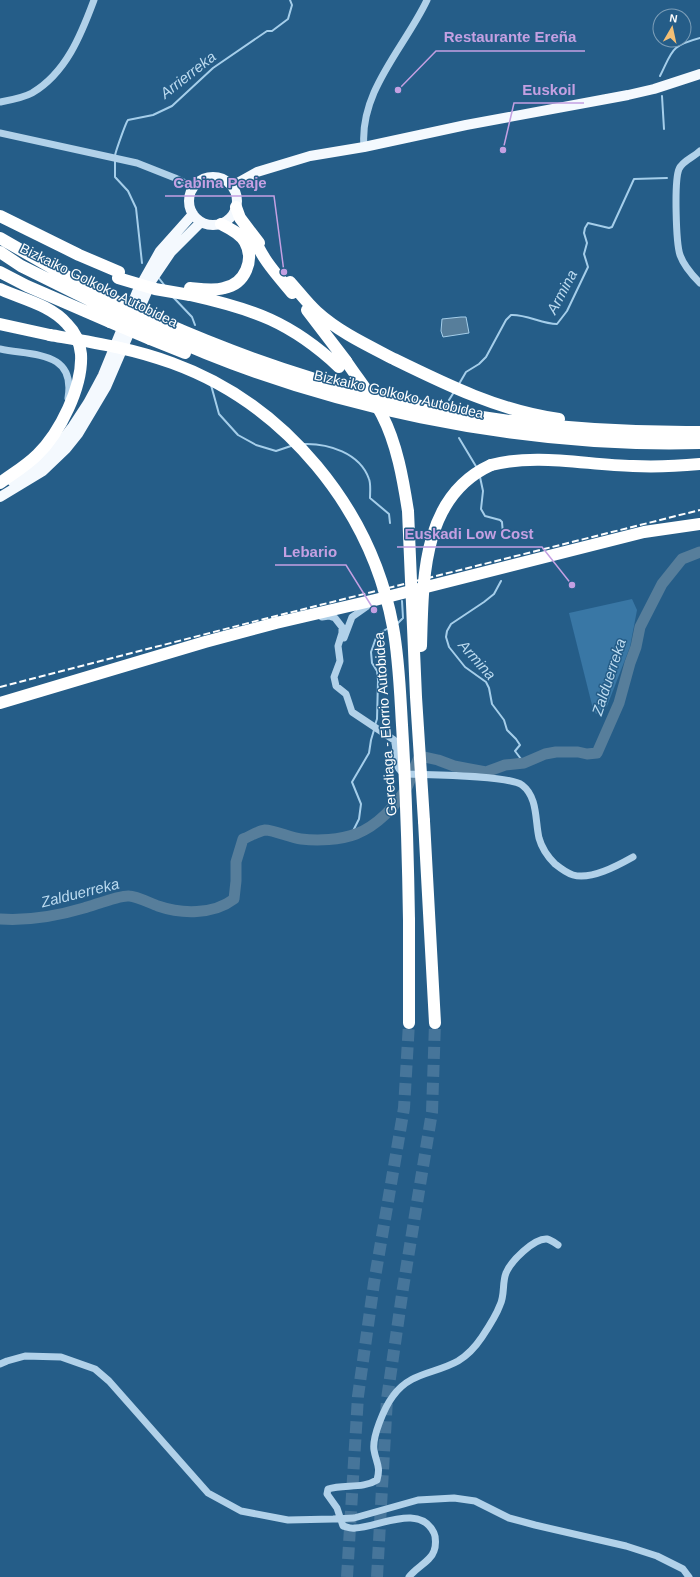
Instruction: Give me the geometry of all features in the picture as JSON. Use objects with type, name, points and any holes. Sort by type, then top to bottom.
[{"type":"highway","points":[[236,207],[240,218],[254,238],[276,264]]},
{"type":"highway","points":[[0,216],[118,275],[190,292],[239,307],[283,324],[343,364]]},
{"type":"highway","points":[[190,292],[224,288],[235,284],[242,278],[248,269],[249,253],[246,242],[234,231],[221,224]]},
{"type":"highway","name":"Bizkaiko Golkoko Autobidea","points":[[0,238],[75,281],[115,313]]},
{"type":"highway","points":[[254,238],[256,244],[281,280],[311,315],[343,364],[379,410],[390,437],[402,474],[408,511],[416,697],[435,1023]]},
{"type":"highway","name":"Bizkaiko Golkoko Autobidea","points":[[0,252],[21,266],[115,313]]},
{"type":"highway","points":[[0,272],[27,286],[115,313],[155,330]]},
{"type":"highway","points":[[290,282],[317,312],[336,327],[371,347],[443,383],[490,402],[534,414],[585,422],[616,430]]},
{"type":"highway","points":[[0,289],[52,311],[74,332],[81,354],[80,376],[64,416],[37,455],[0,483]]},
{"type":"highway","points":[[115,313],[155,330]]},
{"type":"highway","points":[[0,319],[26,330]]},
{"type":"highway","points":[[0,324],[26,330]]},
{"type":"highway","name":"Gerediaga - Elorrio Autobidea","points":[[26,330],[107,345],[140,353],[174,364],[216,383],[246,401],[282,429],[313,461],[343,501],[356,523],[377,569],[393,627],[400,692],[405,775],[409,920],[409,1023]]},
{"type":"highway","name":"Bizkaiko Golkoko Autobidea","points":[[155,330],[200,338],[247,357],[312,378],[377,396],[484,417],[544,425],[616,430],[700,432]]},
{"type":"highway","name":"Bizkaiko Golkoko Autobidea","points":[[155,330],[185,345],[301,387],[424,418],[487,429],[548,437],[612,442],[700,444]]},
{"type":"highway","points":[[416,697],[421,655],[423,586],[429,550],[441,512],[457,488],[476,472],[491,465],[505,461],[520,460],[634,466],[700,464]]},
{"type":"highway","points":[[0,703],[198,644],[276,623],[389,597],[644,532],[700,524]]},
{"type":"main road","points":[[232,186],[256,172],[310,156],[364,147],[466,125],[628,95],[654,89],[700,74]]},
{"type":"main road","points":[[212,177],[227,181],[232,186],[237,200],[236,207],[230,217],[221,224],[207,224],[201,222],[193,214],[189,201],[193,187],[198,182],[205,178],[212,177]]},
{"type":"main road","points":[[0,487],[38,465],[59,444],[73,426],[88,403],[103,375],[137,292],[156,258],[160,251],[193,214]]},
{"type":"main road","points":[[0,497],[43,471],[66,450],[78,434],[106,387],[152,280],[171,252],[201,222]]},
{"type":"street","points":[[0,102],[20,98],[31,93],[43,85],[54,74],[69,56],[94,0]]},
{"type":"street","points":[[364,147],[363,138],[366,116],[373,95],[392,59],[421,13],[427,0]]},
{"type":"street","points":[[0,133],[123,160],[160,171],[193,187]]},
{"type":"street","points":[[700,151],[679,168],[675,188],[680,254],[692,275],[700,283]]},
{"type":"street","points":[[0,349],[52,358],[63,367],[68,375],[70,390],[64,416]]},
{"type":"street","points":[[338,646],[346,636],[352,617],[376,600]]},
{"type":"street","points":[[276,623],[327,616],[339,621],[342,627],[342,633],[338,646],[340,658],[334,674],[334,683],[338,689],[346,694],[352,712],[387,734],[395,742],[398,768],[401,772],[428,776],[498,778],[520,784],[528,790],[533,802],[539,838],[544,852],[561,869],[572,875],[584,876],[612,869],[633,857]]},
{"type":"street","points":[[409,1577],[429,1559],[435,1551],[435,1536],[430,1526],[421,1519],[411,1518],[355,1528],[343,1526],[337,1508],[328,1494],[328,1489],[370,1484],[377,1480],[380,1471],[373,1442],[393,1396],[403,1385],[422,1374],[457,1361],[468,1354],[482,1338],[500,1306],[504,1296],[506,1274],[512,1262],[539,1240],[548,1239],[558,1245]]},
{"type":"street","points":[[0,1364],[25,1356],[61,1357],[95,1369],[110,1381],[208,1494],[241,1511],[288,1520],[341,1519],[354,1518],[418,1500],[454,1498],[475,1501],[509,1518],[626,1546],[658,1556],[683,1569],[690,1577]]},
{"type":"shaded area","points":[[466,317],[469,333],[443,337],[441,331],[442,319]]},
{"type":"shaded area","points":[[632,599],[637,610],[630,647],[607,706],[596,714],[592,705],[569,613]]},
{"type":"waterway","name":"Arrierreka","points":[[115,156],[128,120],[153,115],[172,106],[213,68],[267,31],[272,31],[288,19],[292,5],[290,0]]},
{"type":"waterway","name":"Armina","points":[[660,76],[674,50],[683,44],[700,38]]},
{"type":"waterway","name":"Armina","points":[[662,96],[664,129]]},
{"type":"waterway","name":"Arrierreka","points":[[115,161],[115,177],[128,191],[136,208],[142,263]]},
{"type":"waterway","name":"Armina","points":[[459,384],[466,372],[479,364],[486,357],[506,320],[511,315],[557,324],[567,311],[588,267],[584,254],[587,243],[584,233],[588,223],[609,228],[612,227],[634,179],[667,178]]},
{"type":"waterway","name":"Arrierreka","points":[[158,277],[165,286]]},
{"type":"waterway","name":"Arrierreka","points":[[173,297],[192,317],[195,325]]},
{"type":"waterway","name":"Arrierreka","points":[[211,385],[219,414],[238,435],[256,445],[276,451],[291,446]]},
{"type":"waterway","name":"Armina","points":[[449,400],[454,392]]},
{"type":"waterway","name":"Armina","points":[[459,438],[477,468]]},
{"type":"waterway","name":"Arrierreka","points":[[303,444],[323,445],[342,451],[358,462],[365,470],[369,479],[370,498],[389,514],[390,523]]},
{"type":"waterway","name":"Armina","points":[[480,477],[483,491],[481,509],[485,516],[500,520],[502,522],[503,534]]},
{"type":"waterway","name":"Zalduerreka","points":[[0,919],[32,919],[53,916],[125,896],[135,897],[158,906],[177,911],[197,912],[216,908],[234,899],[236,862],[243,839],[265,830],[308,840],[329,840],[356,834],[378,821],[392,808],[407,787],[420,756],[438,760],[454,766],[486,772],[505,765],[524,763],[545,754],[556,752],[578,752],[587,754],[597,753],[619,703],[636,647],[640,627],[662,584],[682,559],[700,552]]},
{"type":"waterway","name":"Armina","points":[[501,581],[494,594],[451,624],[447,631],[446,637],[449,647],[465,667],[486,682],[489,688],[492,704],[504,720],[507,730],[520,745],[515,751],[524,763]]},
{"type":"waterway","name":"Arrierreka","points":[[397,624],[403,618],[402,601]]},
{"type":"waterway","name":"Arrierreka","points":[[375,725],[377,719],[378,680],[377,671],[372,663],[371,652],[377,635],[390,627]]},
{"type":"waterway","name":"Arrierreka","points":[[351,835],[359,819],[361,804],[352,782],[369,753],[374,730]]},
{"type":"tunnel","points":[[347,1577],[358,1396],[374,1283],[404,1108],[409,1023]]},
{"type":"tunnel","points":[[377,1577],[387,1399],[403,1288],[432,1112],[435,1023]]},
{"type":"railway","points":[[0,687],[264,619],[700,510]]},
{"type":"place","name":"Restaurante Ereña","points":[[398,90]]},
{"type":"place","name":"Euskoil","points":[[503,150]]},
{"type":"place","name":"Cabina Peaje","points":[[284,272]]},
{"type":"place","name":"Euskadi Low Cost","points":[[572,585]]},
{"type":"place","name":"Lebario","points":[[374,610]]}]
